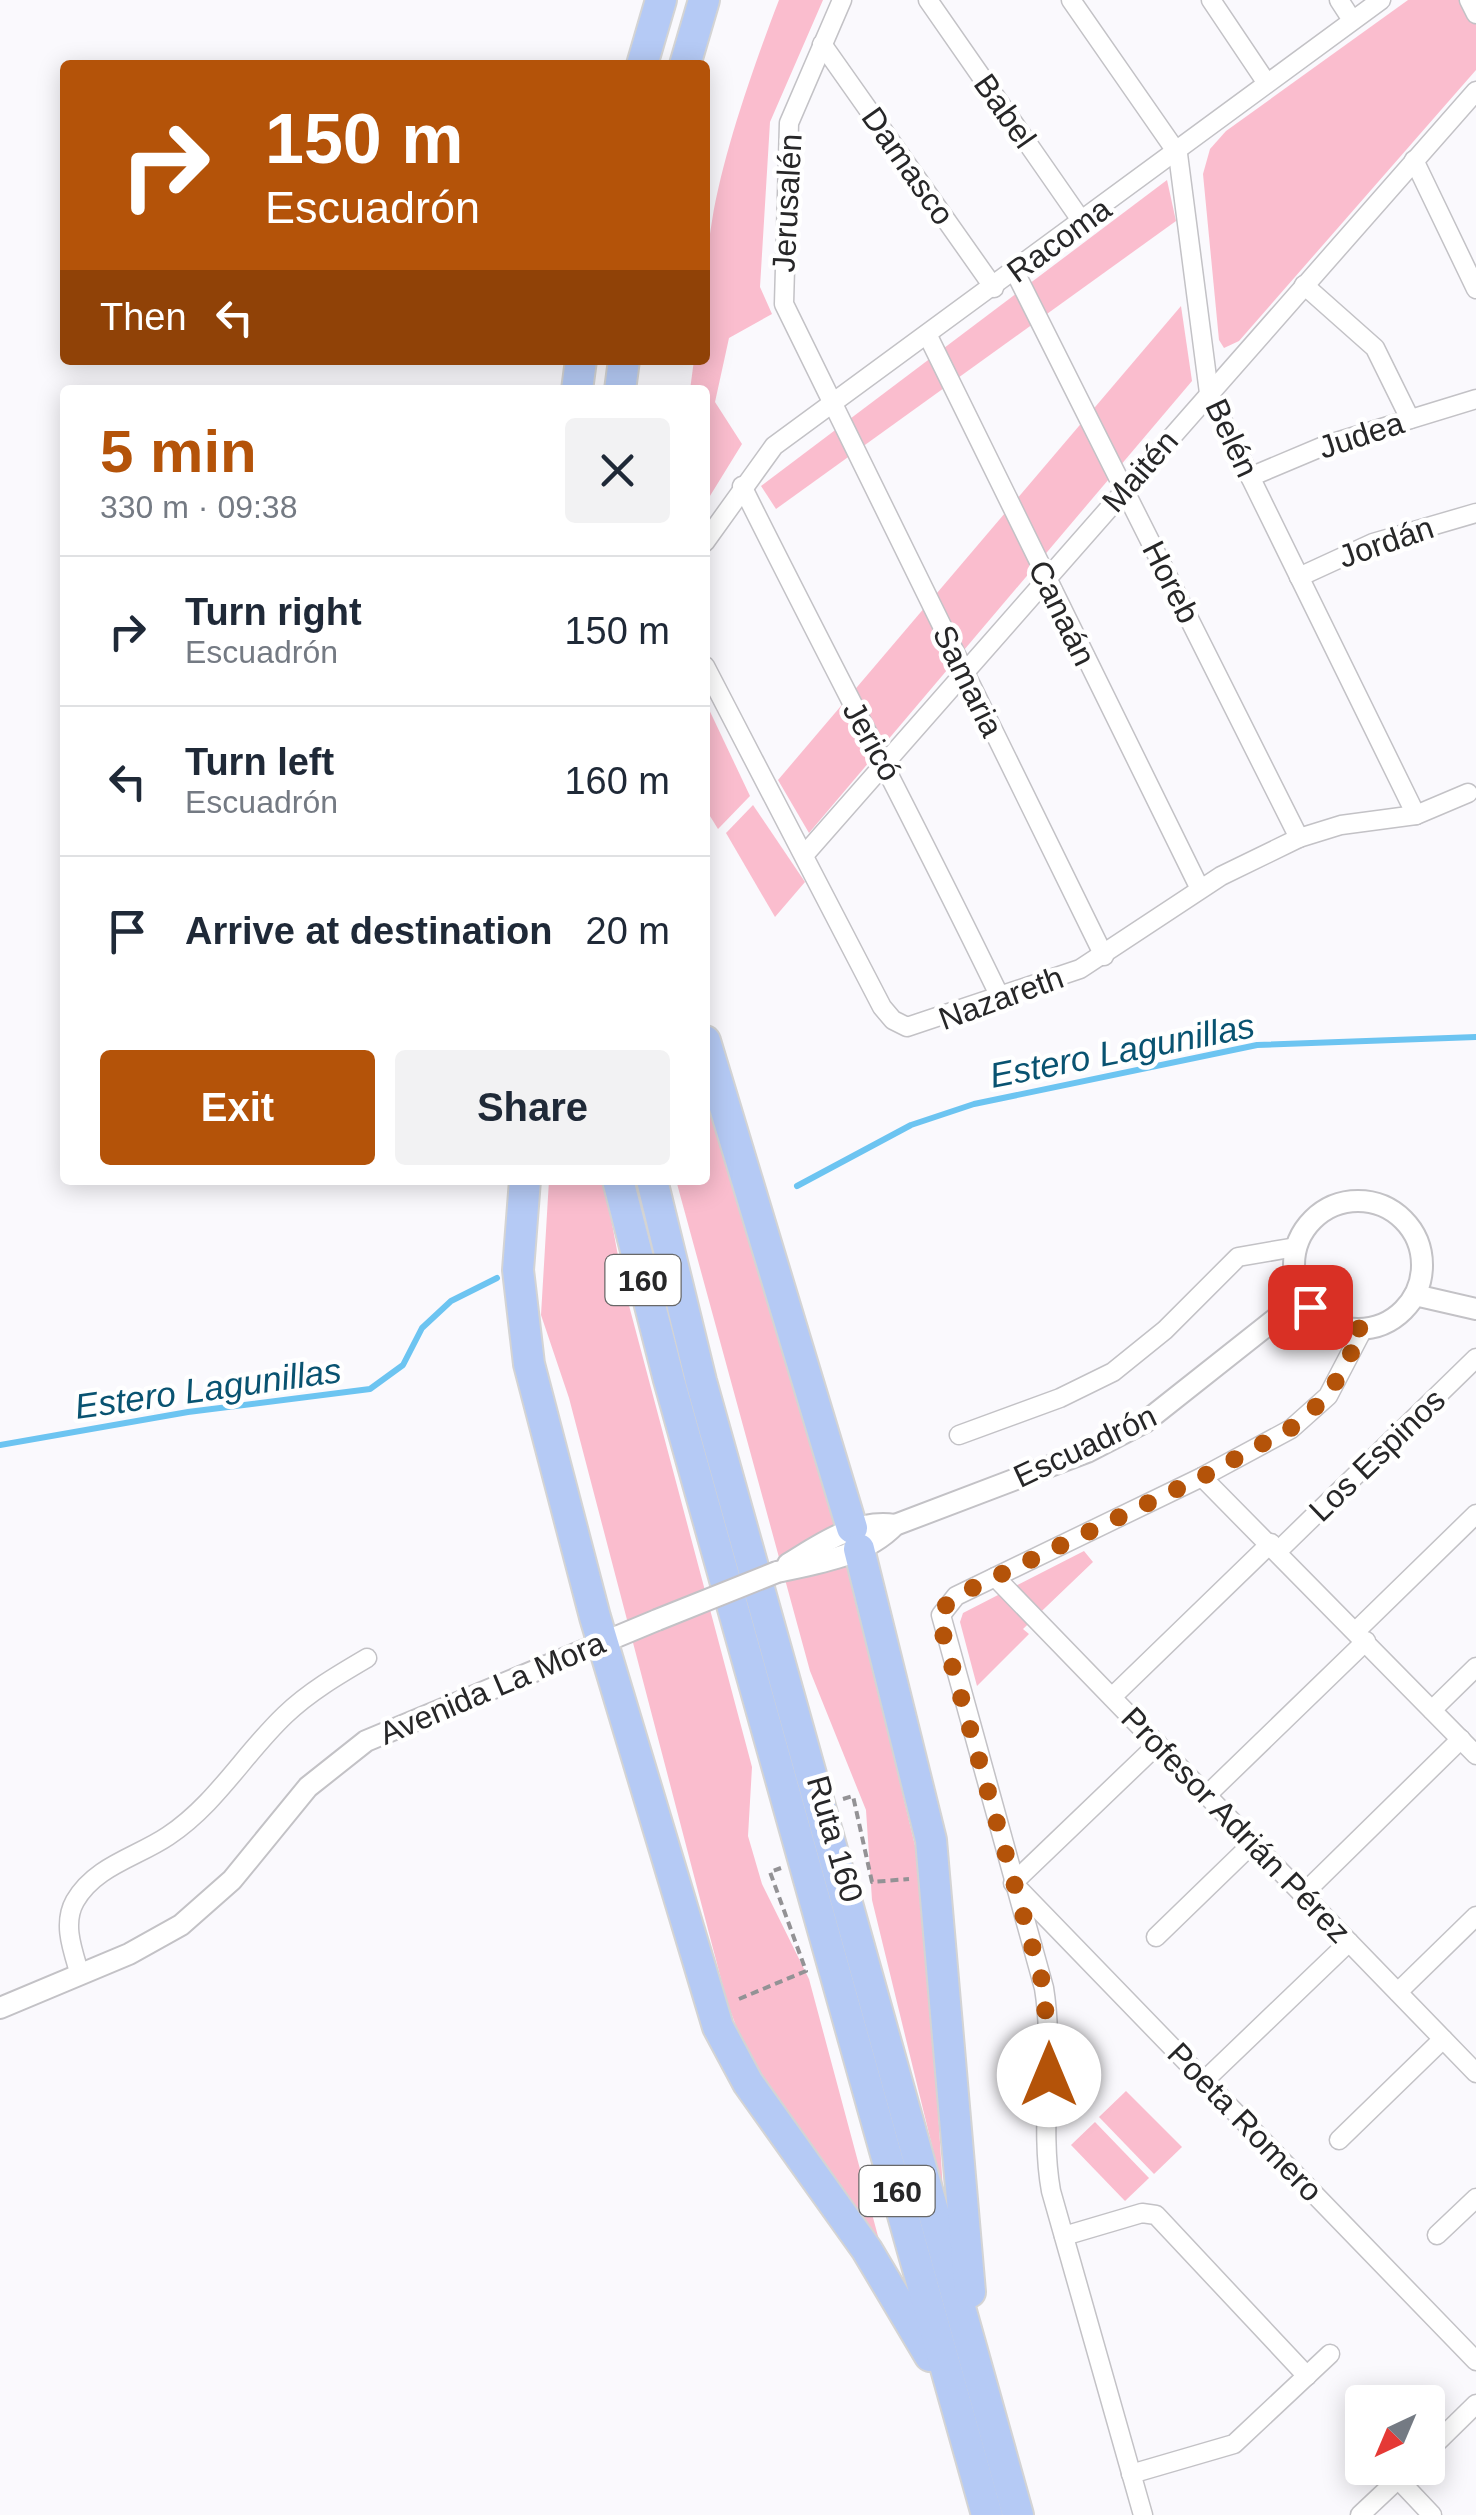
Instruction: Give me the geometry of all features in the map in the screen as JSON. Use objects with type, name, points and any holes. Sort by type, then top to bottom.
[{"type":"highway","points":[[643,60],[661,0]]},
{"type":"highway","points":[[686,60],[704,0]]},
{"type":"highway","points":[[710,1058],[855,1539],[930,1840],[973,2410]]},
{"type":"highway","points":[[525,1185],[518,1270],[524,1334],[603,1640],[718,2027],[748,2083],[973,2410]]},
{"type":"highway","name":"Ruta 160","points":[[619,1185],[804,1859],[973,2410],[1018,2515]]},
{"type":"highway","name":"Ruta 160","points":[[653,1185],[700,1381],[820,1805],[973,2410],[987,2515]]},
{"type":"street","name":"Jerusalén","points":[[833,405],[788,317],[782,278],[786,140],[842,0]]},
{"type":"street","name":"Babel","points":[[928,0],[1083,223]]},
{"type":"street","name":"Belén","points":[[1071,0],[1178,154],[1209,393],[1416,815]]},
{"type":"street","points":[[1211,0],[1266,82]]},
{"type":"street","points":[[1339,0],[1352,20]]},
{"type":"street","name":"Racoma","points":[[742,486],[774,446],[1178,154],[1266,82],[1381,0]]},
{"type":"street","points":[[1469,0],[1476,14]]},
{"type":"street","name":"Damasco","points":[[822,44],[994,288]]},
{"type":"street","name":"Maitén","points":[[806,853],[1476,91]]},
{"type":"street","points":[[1414,160],[1476,289]]},
{"type":"street","name":"Horeb","points":[[1015,272],[1299,838]]},
{"type":"street","points":[[1304,285],[1375,348],[1410,418]]},
{"type":"street","name":"Canaán","points":[[928,336],[1200,889]]},
{"type":"street","name":"Judea","points":[[1250,477],[1326,445],[1476,399]]},
{"type":"street","name":"Samaria","points":[[833,405],[1104,956]]},
{"type":"street","points":[[710,534],[742,486]]},
{"type":"street","name":"Jericó","points":[[742,486],[1000,998]]},
{"type":"street","name":"Jordán","points":[[1299,577],[1373,543],[1476,513]]},
{"type":"street","name":"Nazareth","points":[[710,676],[763,784],[806,853],[893,1020],[907,1027],[922,1026],[1063,977],[1104,956],[1200,889],[1299,838],[1342,825],[1416,815],[1468,793]]},
{"type":"street","points":[[1357,1200],[1387,1207],[1404,1219],[1420,1246],[1423,1266],[1415,1296],[1394,1319],[1364,1329],[1329,1322],[1303,1298],[1295,1278],[1296,1248],[1311,1220],[1337,1204],[1357,1200]]},
{"type":"street","points":[[959,1435],[1060,1398],[1113,1372],[1166,1330],[1238,1256],[1296,1248]]},
{"type":"street","points":[[1415,1296],[1476,1309]]},
{"type":"street","name":"Escuadrón","points":[[777,1572],[855,1539],[873,1522],[895,1524],[1117,1438],[1169,1406],[1303,1298]]},
{"type":"street","points":[[1143,2515],[1064,2236],[1047,2162],[1048,2012],[941,1627],[942,1609],[950,1599],[1202,1477],[1291,1428],[1317,1408],[1336,1384],[1364,1329]]},
{"type":"street","name":"Los Espinos","points":[[1112,1697],[1476,1358]]},
{"type":"street","points":[[1202,1477],[1476,1755]]},
{"type":"street","points":[[1207,1795],[1476,1514]]},
{"type":"street","name":"Avenida La Mora","points":[[0,2008],[156,1941],[199,1912],[250,1859],[290,1805],[366,1741],[603,1640],[777,1572]]},
{"type":"street","name":"Profesor Adrián Pérez","points":[[996,1576],[1476,2072]]},
{"type":"street","points":[[80,1974],[68,1930],[72,1906],[82,1888],[194,1816],[286,1714],[367,1658]]},
{"type":"street","points":[[1432,1710],[1476,1667]]},
{"type":"street","points":[[1302,1894],[1461,1740]]},
{"type":"street","points":[[1013,1883],[1158,1744]]},
{"type":"street","points":[[1156,1937],[1254,1843]]},
{"type":"street","name":"Poeta Romero","points":[[1013,1883],[1476,2361]]},
{"type":"street","points":[[1398,1992],[1476,1916]]},
{"type":"street","points":[[1204,2080],[1350,1942]]},
{"type":"street","points":[[1339,2140],[1443,2039]]},
{"type":"street","points":[[1437,2235],[1476,2198]]},
{"type":"street","points":[[1064,2236],[1146,2212],[1156,2215],[1307,2376]]},
{"type":"street","points":[[1131,2474],[1234,2444],[1330,2354]]},
{"type":"street","points":[[1445,2434],[1476,2404]]},
{"type":"street","points":[[1360,2515],[1391,2485]]},
{"type":"street","points":[[1412,2485],[1432,2515]]},
{"type":"path","points":[[820,1805],[853,1796],[872,1882],[919,1878]]},
{"type":"path","points":[[727,2004],[806,1971],[770,1872],[804,1859]]},
{"type":"shaded area","points":[[779,0],[823,0],[770,122],[760,287],[772,314],[729,338],[715,402],[742,444],[710,496],[710,385],[691,385],[693,365],[710,365],[710,234],[731,138]]},
{"type":"shaded area","points":[[1408,0],[1476,0],[1476,70],[1239,341],[1224,348],[1219,340],[1203,174],[1210,149],[1226,131]]},
{"type":"shaded area","points":[[1167,180],[1176,221],[776,509],[761,486]]},
{"type":"shaded area","points":[[1181,306],[1192,381],[809,833],[778,780]]},
{"type":"shaded area","points":[[710,712],[750,796],[718,829],[710,816]]},
{"type":"shaded area","points":[[753,805],[805,882],[775,917],[726,833]]},
{"type":"shaded area","points":[[710,1086],[823,1462],[924,1883],[943,2191],[872,1900],[866,1810],[810,1671],[677,1185],[710,1185]]},
{"type":"shaded area","points":[[549,1185],[605,1185],[623,1283],[752,1767],[748,1836],[762,1884],[809,1979],[886,2266],[750,2063],[727,2002],[569,1398],[541,1315]]},
{"type":"shaded area","points":[[1084,1551],[1093,1562],[1023,1629],[1029,1634],[977,1686],[960,1622],[963,1613]]},
{"type":"shaded area","points":[[1126,2091],[1182,2147],[1154,2174],[1099,2117]]},
{"type":"shaded area","points":[[1095,2122],[1149,2178],[1125,2201],[1071,2145]]},
{"type":"waterway","name":"Estero Lagunillas","points":[[797,1186],[911,1125],[974,1104],[1257,1045],[1476,1037]]},
{"type":"waterway","name":"Estero Lagunillas","points":[[0,1445],[188,1412],[370,1389],[403,1365],[422,1328],[451,1301],[497,1278]]},
{"type":"route","points":[[1049,2075],[1044,1988],[941,1627],[942,1609],[950,1599],[1202,1477],[1303,1420],[1328,1396],[1364,1329],[1329,1322],[1310,1307]]}]
